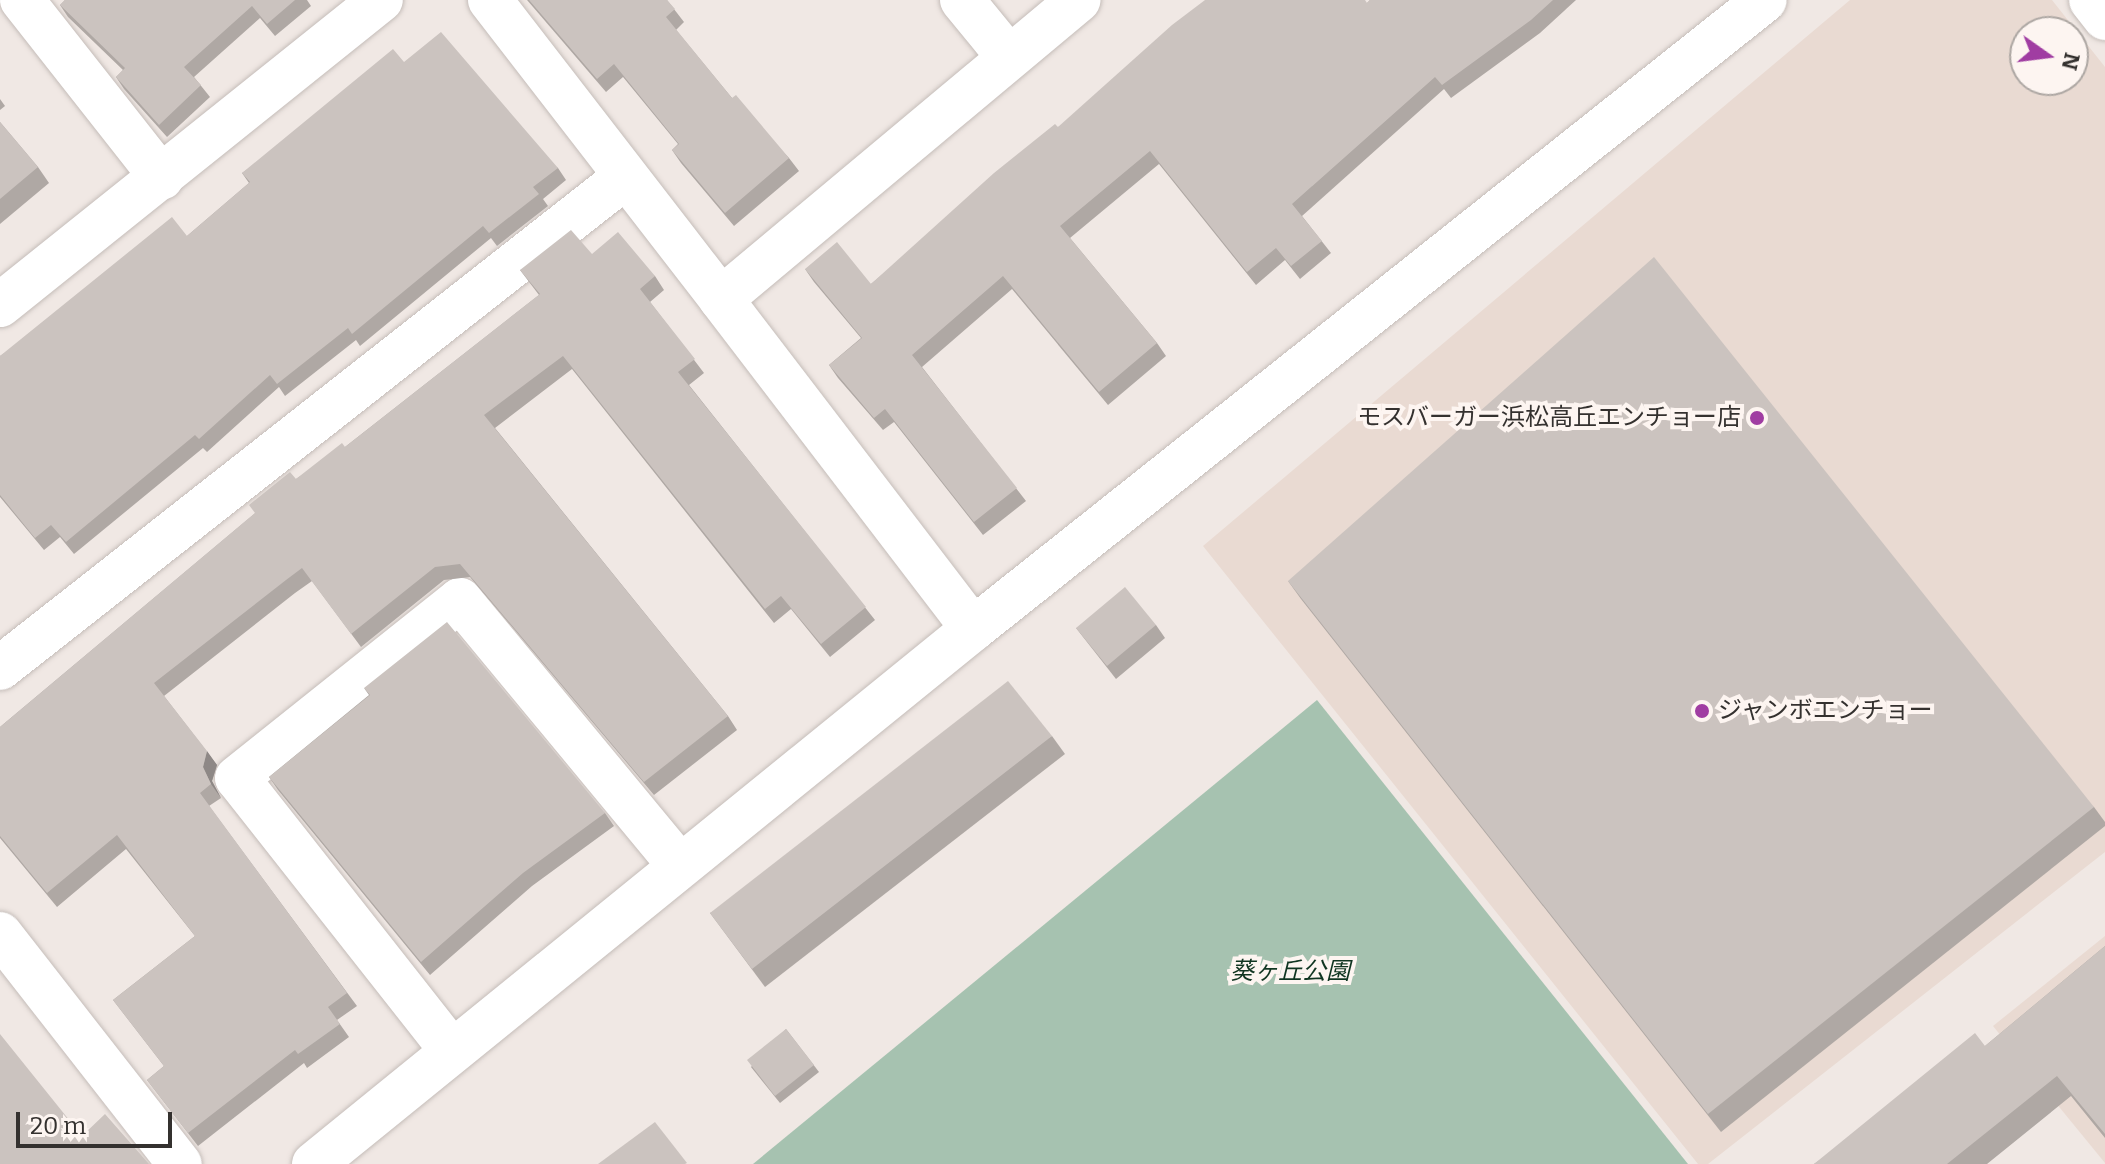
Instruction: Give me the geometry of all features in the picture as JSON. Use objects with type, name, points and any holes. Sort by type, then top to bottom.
[{"type":"street","points":[[22,0],[162,178]]},
{"type":"street","points":[[0,305],[381,0]]},
{"type":"street","points":[[490,0],[973,629]]},
{"type":"street","points":[[962,0],[1007,55]]},
{"type":"street","points":[[721,299],[1007,55],[1078,0]]},
{"type":"street","points":[[314,1164],[973,629],[1765,0]]},
{"type":"street","points":[[2091,0],[2105,18]]},
{"type":"street","points":[[0,668],[624,178]]},
{"type":"street","points":[[452,1051],[237,778],[460,600],[679,865]]},
{"type":"street","points":[[0,934],[180,1164]]},
{"type":"shaded area","points":[[1850,0],[2052,0],[2065,16],[2009,16],[2009,96],[2089,96],[2089,47],[2105,67],[2105,852],[1708,1164],[1698,1164],[1203,546]]},
{"type":"shaded area","points":[[2105,936],[2105,1163],[1993,1026]]},
{"type":"green space","name":"葵ヶ丘公園","points":[[1317,700],[1688,1164],[753,1164]]},
{"type":"building","points":[[65,0],[295,0],[267,24],[252,6],[184,67],[201,85],[159,125],[116,77],[125,68],[60,5]]},
{"type":"building","points":[[529,0],[667,0],[675,9],[666,17],[732,98],[736,95],[789,158],[725,213],[672,150],[679,144],[614,64],[597,79]]},
{"type":"building","points":[[1205,0],[1365,0],[1367,3],[1370,0],[1553,0],[1531,20],[1442,85],[1435,77],[1292,204],[1322,241],[1291,266],[1276,248],[1247,272],[1150,151],[1060,226],[1157,343],[1099,392],[1003,276],[912,355],[1017,488],[974,522],[885,409],[874,418],[829,365],[862,338],[805,269],[837,242],[871,284],[994,173],[1055,124],[1058,127],[1172,25]]},
{"type":"building","points":[[441,32],[558,168],[533,187],[539,194],[489,233],[483,226],[352,334],[348,328],[277,384],[270,375],[199,439],[195,435],[66,542],[51,525],[35,538],[0,495],[0,356],[172,217],[187,236],[250,182],[242,173],[393,49],[404,62]]},
{"type":"building","points":[[0,122],[38,167],[0,199]]},
{"type":"building","points":[[571,230],[592,254],[618,232],[655,276],[640,289],[695,359],[678,372],[866,607],[821,644],[781,596],[765,609],[563,356],[484,415],[728,716],[644,782],[460,564],[435,567],[351,634],[302,568],[286,580],[154,683],[207,751],[203,767],[211,784],[200,793],[347,993],[328,1007],[340,1024],[298,1054],[295,1050],[188,1133],[147,1080],[164,1066],[113,1000],[195,936],[117,835],[47,893],[0,836],[0,727],[255,513],[249,505],[290,472],[296,479],[342,443],[345,447],[540,294],[520,270]]},
{"type":"building","name":"ジャンボエンチョー","points":[[1654,257],[2094,807],[1708,1114],[1288,581]]},
{"type":"building","points":[[1125,587],[1156,625],[1107,666],[1076,628]]},
{"type":"building","points":[[447,622],[605,813],[523,873],[421,962],[269,777],[370,695],[364,688]]},
{"type":"building","points":[[1008,681],[1052,736],[752,969],[710,913]]},
{"type":"building","points":[[2105,946],[2105,1134],[2057,1076],[1947,1164],[1814,1164],[1975,1033],[1985,1046]]},
{"type":"building","points":[[786,1029],[814,1065],[775,1096],[747,1060]]},
{"type":"building","points":[[0,1034],[82,1136],[105,1114],[149,1164],[0,1164]]},
{"type":"building","points":[[655,1122],[687,1163],[598,1164]]},
{"type":"place","name":"モスバーガー浜松高丘エンチョー店","points":[[1757,418]]},
{"type":"place","name":"ジャンボエンチョー","points":[[1702,711]]}]
